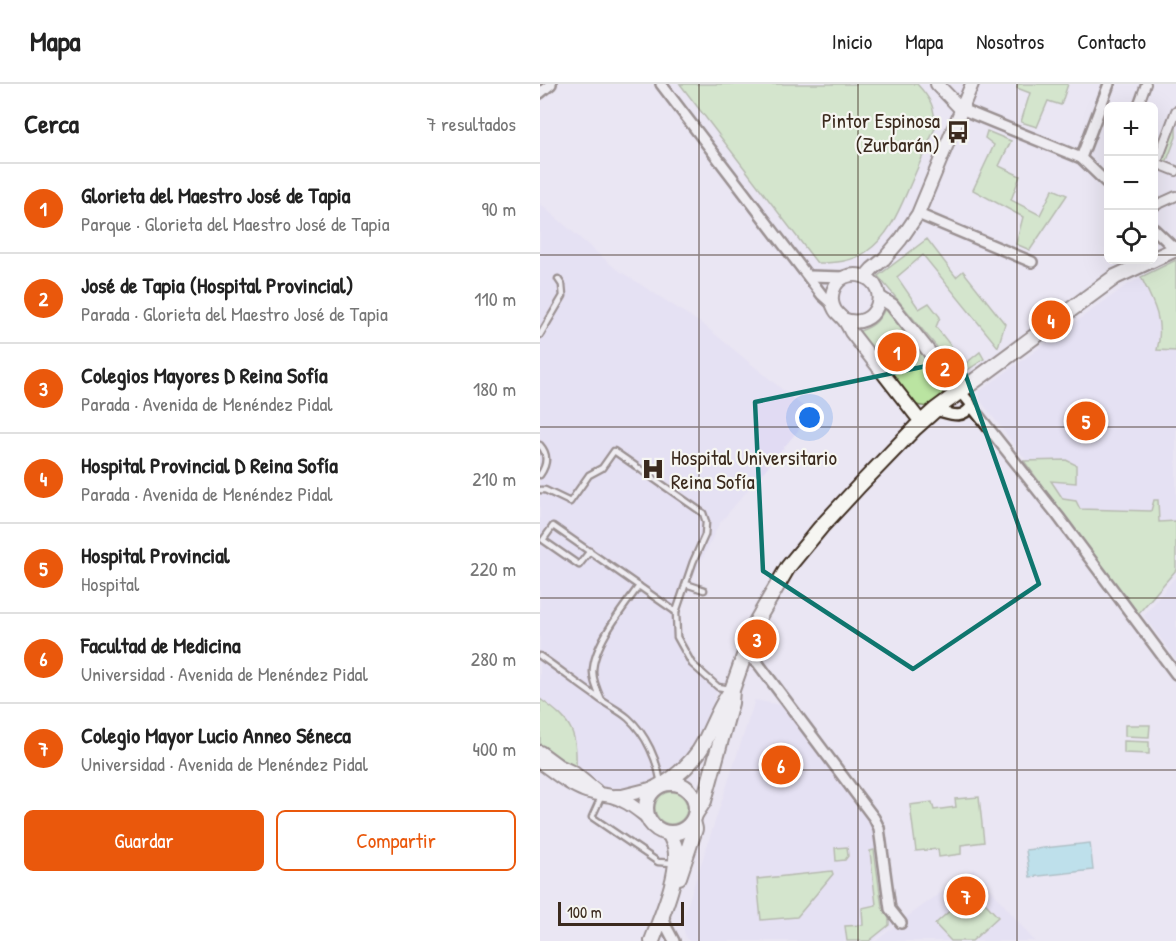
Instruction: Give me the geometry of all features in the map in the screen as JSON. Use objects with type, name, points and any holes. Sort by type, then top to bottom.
[{"type":"main road","points":[[1158,257],[1175,249]]},
{"type":"main road","points":[[732,690],[721,706],[704,743],[693,760],[682,772],[651,792],[645,808],[650,824],[656,829],[670,834],[683,831],[695,817],[704,801],[731,703],[732,690],[756,622],[788,567],[821,527],[935,410],[1115,277],[1142,264]]},
{"type":"main road","points":[[662,785],[674,783],[682,785],[694,797],[696,805],[695,829],[678,878],[671,888]]},
{"type":"main road","points":[[652,941],[671,888],[675,849],[670,834]]},
{"type":"street","points":[[540,93],[551,84]]},
{"type":"street","points":[[661,84],[822,295],[833,305]]},
{"type":"street","points":[[937,84],[961,109],[1081,158],[1104,180]]},
{"type":"street","points":[[865,277],[890,252],[918,214],[972,84]]},
{"type":"street","points":[[1081,158],[1109,84]]},
{"type":"street","points":[[1139,102],[1146,84]]},
{"type":"street","points":[[1158,159],[1176,111]]},
{"type":"street","points":[[1158,168],[1176,171]]},
{"type":"street","points":[[1158,204],[1176,196]]},
{"type":"street","points":[[918,214],[1032,262]]},
{"type":"street","points":[[1158,233],[1175,249]]},
{"type":"street","points":[[843,319],[861,321],[870,317],[876,309],[879,297],[875,285],[865,277],[854,275],[837,283],[834,288],[833,305],[851,332],[921,422]]},
{"type":"street","points":[[809,276],[844,278]]},
{"type":"street","points":[[879,297],[892,305],[968,400],[970,406],[1058,516],[1176,674]]},
{"type":"street","points":[[935,410],[959,416],[966,413],[970,406]]},
{"type":"street","points":[[744,655],[757,662],[874,818],[879,828],[890,909],[901,923]]},
{"type":"street","points":[[540,752],[574,773],[603,795],[630,804],[647,817]]},
{"type":"street","points":[[540,762],[578,788],[595,794],[622,796],[662,785]]},
{"type":"street","points":[[663,911],[666,926],[674,941]]},
{"type":"lane","points":[[540,335],[542,325],[563,296],[562,285],[558,279]]},
{"type":"lane","points":[[540,445],[546,456],[540,475]]},
{"type":"lane","points":[[540,490],[545,490],[570,502],[589,476],[602,468],[614,451],[703,513],[706,522],[705,535],[676,612],[677,637],[692,664],[718,687],[732,690]]},
{"type":"lane","points":[[590,551],[579,565],[543,540],[554,526],[590,551],[676,612]]},
{"type":"lane","points":[[686,584],[704,590]]},
{"type":"lane","points":[[602,701],[593,672],[595,656],[617,617],[639,586]]},
{"type":"lane","points":[[540,656],[629,719],[647,740],[662,785]]},
{"type":"lane","points":[[603,795],[592,817],[658,861],[675,863]]},
{"type":"highlighted area","points":[[960,359],[1039,584],[913,669],[763,571],[755,402]]},
{"type":"shaded area","name":"Hospital Universitario Reina Sofía","points":[[540,204],[615,268],[705,326],[812,414],[719,524],[676,612],[677,638],[692,664],[718,687],[705,728],[686,757],[665,775],[623,790],[610,789],[593,783],[540,742]]},
{"type":"shaded area","points":[[1176,262],[1176,573],[1142,611],[980,400],[980,391],[1127,285]]},
{"type":"shaded area","points":[[1176,576],[1176,659],[1144,616]]},
{"type":"shaded area","points":[[755,700],[785,706],[872,824],[882,910],[894,924],[873,941],[690,941],[686,939],[682,922]]},
{"type":"shaded area","points":[[974,869],[1034,941],[876,941],[900,922]]},
{"type":"green space","points":[[680,84],[917,84],[931,104],[935,128],[898,212],[882,238],[855,258],[817,263]]},
{"type":"green space","points":[[1018,84],[1068,84],[1061,105],[1048,101],[1037,127],[1021,122],[1030,93],[1017,88]]},
{"type":"green space","points":[[1176,121],[1176,137],[1166,163],[1161,160]]},
{"type":"green space","points":[[987,131],[1011,141],[999,166],[1020,176],[1011,200],[1040,215],[1053,189],[1067,195],[1030,250],[1016,244],[1023,217],[973,190],[994,145],[985,138]]},
{"type":"green space","points":[[927,239],[956,277],[963,271],[1005,324],[998,347],[923,255],[897,277],[919,309],[929,303],[940,317],[936,327],[965,364],[980,352],[984,359],[960,375],[878,276]]},
{"type":"green space","points":[[1176,260],[1176,351],[1157,350],[1159,321],[1141,277]]},
{"type":"green space","points":[[885,309],[941,377],[943,391],[938,401],[933,404],[921,406],[914,404],[857,332],[874,324]]},
{"type":"green space","points":[[1066,460],[1076,465],[1076,483],[1051,481],[1063,499],[1076,501],[1080,509],[1151,511],[1154,500],[1158,500],[1159,522],[1176,521],[1176,570],[1137,615],[1024,461]]},
{"type":"green space","points":[[540,699],[567,722],[571,730],[576,747],[576,772],[540,745]]},
{"type":"green space","points":[[1125,725],[1150,725],[1149,737],[1125,736]]},
{"type":"green space","points":[[1124,741],[1149,742],[1149,754],[1124,753]]},
{"type":"green space","points":[[671,792],[682,797],[687,808],[682,819],[671,824],[660,819],[655,808],[660,797]]},
{"type":"green space","points":[[979,797],[984,842],[961,845],[961,854],[939,857],[938,849],[916,851],[910,805],[932,802],[934,810],[956,807],[955,799]]},
{"type":"green space","points":[[847,847],[848,856],[845,860],[836,861],[835,848]]},
{"type":"green space","points":[[874,850],[882,907],[889,918],[889,925],[869,941],[847,941],[845,926],[863,925],[862,908],[876,905],[870,851]]},
{"type":"green space","points":[[832,871],[833,874],[797,917],[761,920],[757,879]]},
{"type":"green space","points":[[973,890],[998,917],[972,941],[951,941],[935,924]]},
{"type":"water","points":[[1090,843],[1093,870],[1030,877],[1026,850]]},
{"type":"place","name":"Pintor Espinosa (Zurbarán)","points":[[958,132]]},
{"type":"place","name":"Hospital Provincial D Reina Sofía","points":[[1051,320]]},
{"type":"place","name":"Glorieta del Maestro José de Tapia","points":[[897,352]]},
{"type":"place","name":"José de Tapia (Hospital Provincial)","points":[[945,368]]},
{"type":"place","name":"Hospital Provincial","points":[[1086,421]]},
{"type":"place","name":"Hospital Universitario Reina Sofía","points":[[653,469]]},
{"type":"place","name":"Colegios Mayores D Reina Sofía","points":[[757,639]]},
{"type":"place","name":"Facultad de Medicina","points":[[781,765]]},
{"type":"place","name":"Colegio Mayor Lucio Anneo Séneca","points":[[966,896]]}]
